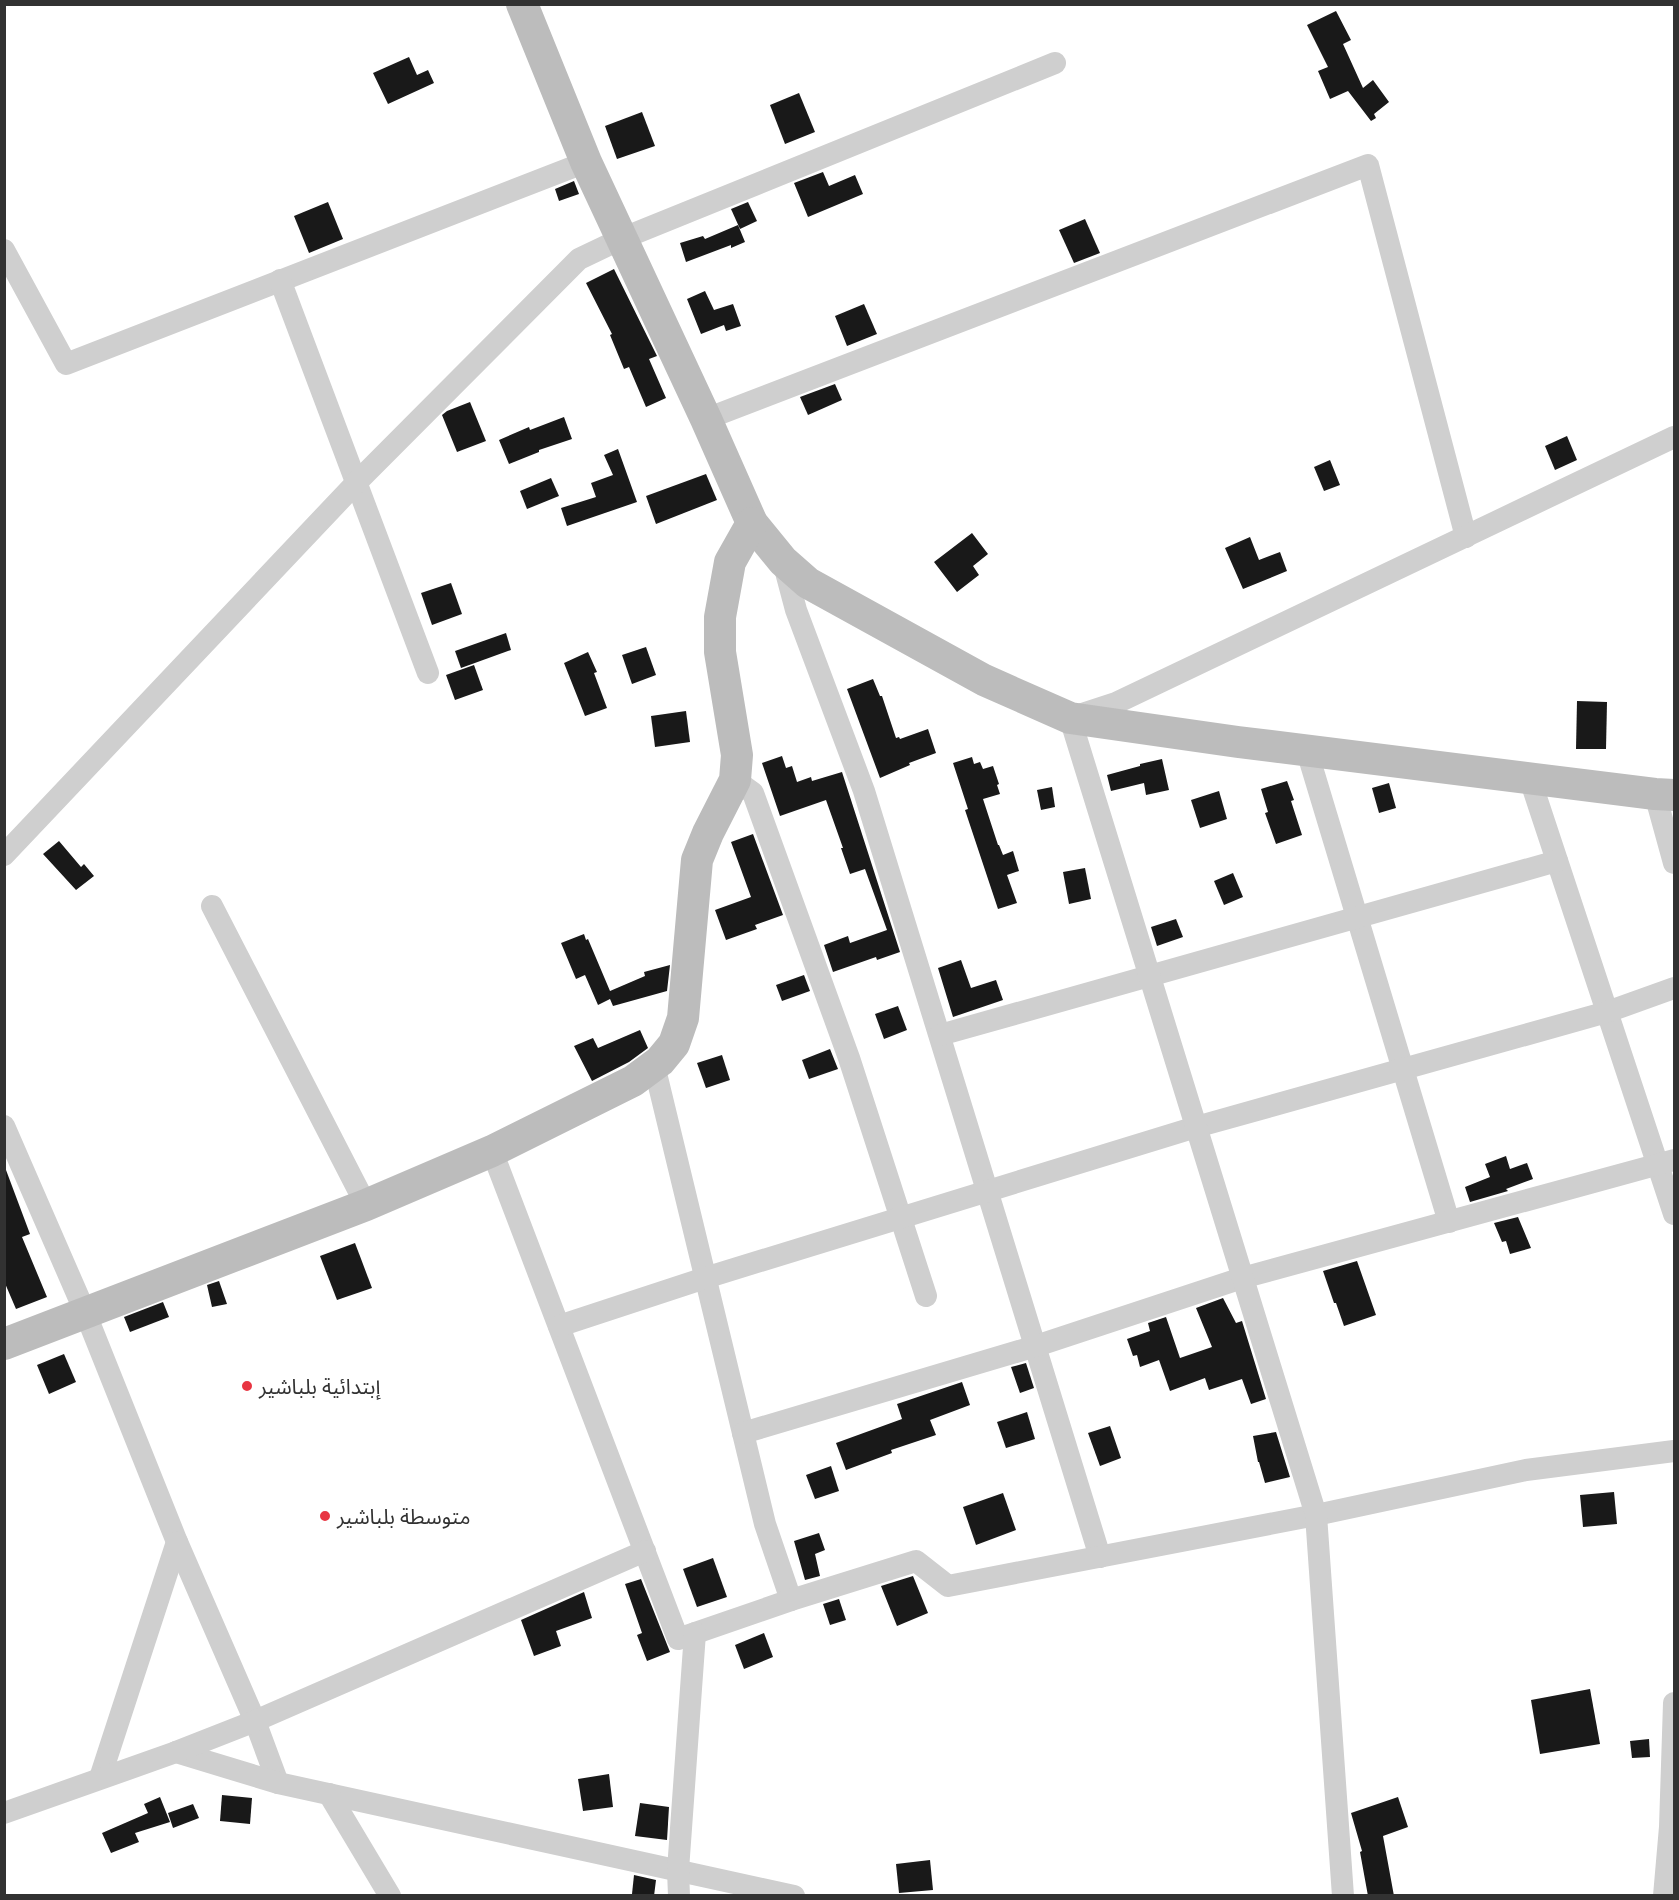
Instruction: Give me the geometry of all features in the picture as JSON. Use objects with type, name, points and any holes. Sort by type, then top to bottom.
[{"type":"street","points":[[522,4],[586,162],[752,523],[783,561],[808,583],[974,674],[1070,718],[1307,751],[1665,795],[1674,863]]},
{"type":"street","points":[[4,855],[356,483],[579,259],[621,239],[1055,63]]},
{"type":"street","points":[[4,250],[66,363],[586,162]]},
{"type":"street","points":[[706,419],[1368,165],[1466,537]]},
{"type":"street","points":[[280,280],[428,673]]},
{"type":"street","points":[[1070,718],[1116,703],[1674,437]]},
{"type":"street","points":[[4,1344],[366,1205],[492,1151],[633,1082],[660,1061],[674,1044],[683,1018],[697,860],[735,780],[737,755],[720,652],[720,617],[730,562],[752,523]]},
{"type":"street","points":[[783,561],[795,610],[864,791],[1100,1557]]},
{"type":"street","points":[[1070,718],[1316,1515],[1343,1896]]},
{"type":"street","points":[[1307,751],[1449,1222]]},
{"type":"street","points":[[1530,779],[1607,1012],[1666,1163],[1674,1214]]},
{"type":"street","points":[[735,780],[753,793],[849,1058],[926,1296]]},
{"type":"street","points":[[940,1035],[1557,861]]},
{"type":"street","points":[[212,906],[366,1205]]},
{"type":"street","points":[[559,1326],[705,1278],[1196,1127],[1607,1012],[1674,988]]},
{"type":"street","points":[[654,1065],[765,1524],[791,1600]]},
{"type":"street","points":[[4,1126],[85,1312],[177,1542],[255,1722],[278,1783]]},
{"type":"street","points":[[492,1151],[678,1639],[791,1600],[916,1561],[948,1586],[1316,1515],[1526,1470],[1674,1451]]},
{"type":"street","points":[[743,1433],[1035,1347],[1242,1278],[1666,1163]]},
{"type":"street","points":[[100,1778],[177,1542]]},
{"type":"street","points":[[4,1813],[255,1722],[645,1551]]},
{"type":"street","points":[[679,1896],[678,1870],[695,1633]]},
{"type":"street","points":[[1664,1896],[1670,1827],[1674,1703]]},
{"type":"street","points":[[176,1752],[278,1783],[795,1896]]},
{"type":"street","points":[[328,1794],[390,1896]]},
{"type":"building","points":[[1336,11],[1351,40],[1343,44],[1363,88],[1373,80],[1389,102],[1374,114],[1376,118],[1371,121],[1348,91],[1330,99],[1318,71],[1328,67],[1307,25]]},
{"type":"building","points":[[409,57],[417,75],[428,70],[434,83],[388,104],[373,73]]},
{"type":"building","points":[[799,93],[815,132],[785,144],[770,105]]},
{"type":"building","points":[[642,112],[655,146],[617,159],[605,126]]},
{"type":"building","points":[[823,172],[829,186],[855,175],[863,194],[808,217],[794,183]]},
{"type":"building","points":[[574,181],[579,194],[559,201],[555,189]]},
{"type":"building","points":[[328,202],[343,239],[309,253],[294,216]]},
{"type":"building","points":[[748,202],[757,221],[740,229],[731,209]]},
{"type":"building","points":[[1085,219],[1100,253],[1074,263],[1059,230]]},
{"type":"building","points":[[738,225],[745,242],[686,262],[680,243],[703,236],[705,239]]},
{"type":"building","points":[[614,269],[657,356],[649,359],[666,398],[646,407],[629,367],[624,369],[610,335],[612,334],[586,283]]},
{"type":"building","points":[[705,291],[714,310],[733,304],[741,326],[726,331],[724,325],[701,334],[687,299]]},
{"type":"building","points":[[864,304],[877,334],[847,346],[835,316]]},
{"type":"building","points":[[835,384],[842,400],[808,415],[800,397]]},
{"type":"building","points":[[470,402],[486,441],[457,452],[442,415]]},
{"type":"building","points":[[564,417],[572,439],[539,450],[539,452],[509,464],[499,440],[529,427],[530,430]]},
{"type":"building","points":[[1567,436],[1577,460],[1555,470],[1545,446]]},
{"type":"building","points":[[618,449],[637,502],[567,526],[561,508],[596,497],[591,483],[613,475],[604,455]]},
{"type":"building","points":[[1330,460],[1340,485],[1324,491],[1314,467]]},
{"type":"building","points":[[706,474],[717,500],[656,524],[646,496]]},
{"type":"building","points":[[551,478],[559,496],[527,509],[520,491]]},
{"type":"building","points":[[972,533],[988,554],[973,566],[979,575],[957,592],[934,562]]},
{"type":"building","points":[[1250,537],[1259,560],[1280,552],[1287,571],[1243,589],[1225,548]]},
{"type":"building","points":[[451,583],[462,614],[432,625],[421,593]]},
{"type":"building","points":[[506,633],[511,650],[461,668],[455,651]]},
{"type":"building","points":[[646,647],[656,675],[632,684],[622,655]]},
{"type":"building","points":[[588,652],[597,672],[594,673],[607,708],[585,716],[564,663]]},
{"type":"building","points":[[474,665],[483,690],[455,700],[446,675]]},
{"type":"building","points":[[873,679],[882,696],[896,738],[900,739],[928,729],[936,753],[909,763],[910,765],[880,778],[847,689]]},
{"type":"building","points":[[1577,701],[1607,702],[1606,749],[1576,749]]},
{"type":"building","points":[[686,711],[690,742],[655,747],[651,716]]},
{"type":"building","points":[[782,756],[786,768],[792,766],[797,782],[811,777],[812,781],[842,772],[900,952],[877,960],[876,957],[833,972],[824,945],[848,936],[850,943],[887,930],[865,869],[850,874],[826,800],[780,816],[762,763]]},
{"type":"building","points":[[972,757],[974,764],[980,762],[983,769],[993,766],[1000,794],[983,799],[1003,855],[1013,851],[1019,871],[1007,875],[1017,903],[998,909],[965,810],[968,809],[953,763]]},
{"type":"building","points":[[1162,759],[1169,790],[1146,795],[1144,783],[1111,791],[1107,775]]},
{"type":"building","points":[[1287,781],[1302,835],[1276,844],[1265,813],[1268,812],[1261,789]]},
{"type":"building","points":[[1389,783],[1396,808],[1379,813],[1372,788]]},
{"type":"building","points":[[1052,787],[1055,807],[1041,810],[1037,790]]},
{"type":"building","points":[[1219,791],[1227,819],[1200,828],[1191,800]]},
{"type":"building","points":[[753,834],[783,915],[755,925],[757,929],[726,940],[715,910],[751,897],[731,842]]},
{"type":"building","points":[[59,841],[81,867],[84,864],[94,876],[76,890],[43,854]]},
{"type":"building","points":[[1085,868],[1091,899],[1069,904],[1063,872]]},
{"type":"building","points":[[1233,873],[1243,897],[1224,905],[1214,881]]},
{"type":"building","points":[[1176,919],[1183,937],[1157,946],[1151,927]]},
{"type":"building","points":[[584,934],[610,991],[645,976],[644,972],[670,965],[667,991],[613,1006],[610,999],[598,1005],[585,975],[576,979],[561,943]]},
{"type":"building","points":[[961,960],[971,988],[996,980],[1003,1000],[953,1017],[938,968]]},
{"type":"building","points":[[804,975],[810,991],[782,1001],[776,985]]},
{"type":"building","points":[[898,1006],[907,1030],[884,1039],[875,1014]]},
{"type":"building","points":[[640,1030],[648,1048],[629,1062],[592,1081],[574,1046],[593,1038],[598,1048]]},
{"type":"building","points":[[830,1049],[838,1069],[809,1079],[802,1060]]},
{"type":"building","points":[[722,1055],[730,1080],[706,1088],[697,1063]]},
{"type":"building","points":[[1506,1156],[1510,1169],[1527,1163],[1533,1179],[1506,1189],[1508,1191],[1470,1202],[1465,1187],[1490,1177],[1485,1164]]},
{"type":"building","points":[[4,1170],[6,1170],[30,1234],[22,1237],[47,1297],[16,1309],[4,1281]]},
{"type":"building","points":[[1518,1217],[1531,1248],[1510,1254],[1506,1241],[1502,1242],[1494,1223]]},
{"type":"building","points":[[355,1243],[372,1288],[337,1300],[320,1256]]},
{"type":"building","points":[[1357,1261],[1376,1315],[1344,1326],[1323,1271]]},
{"type":"building","points":[[219,1281],[227,1304],[212,1307],[207,1285]]},
{"type":"building","points":[[1223,1298],[1236,1323],[1242,1321],[1266,1399],[1251,1404],[1242,1379],[1209,1390],[1205,1378],[1170,1391],[1159,1360],[1140,1367],[1137,1355],[1133,1356],[1127,1339],[1150,1331],[1148,1323],[1166,1317],[1180,1358],[1212,1347],[1196,1308]]},
{"type":"building","points":[[163,1302],[169,1317],[130,1332],[124,1317]]},
{"type":"building","points":[[64,1354],[76,1382],[49,1394],[37,1365]]},
{"type":"building","points":[[1026,1363],[1034,1388],[1020,1393],[1011,1367]]},
{"type":"building","points":[[962,1382],[970,1405],[930,1420],[936,1435],[891,1450],[892,1453],[846,1470],[836,1443],[902,1419],[897,1404]]},
{"type":"building","points":[[1027,1412],[1035,1439],[1006,1448],[997,1422]]},
{"type":"building","points":[[1110,1426],[1121,1458],[1100,1466],[1088,1433]]},
{"type":"building","points":[[1276,1432],[1290,1477],[1265,1483],[1253,1436]]},
{"type":"building","points":[[831,1466],[839,1491],[815,1499],[806,1475]]},
{"type":"building","points":[[1614,1492],[1617,1524],[1583,1527],[1580,1495]]},
{"type":"building","points":[[1003,1493],[1016,1530],[976,1545],[963,1507]]},
{"type":"building","points":[[819,1533],[825,1550],[815,1554],[820,1576],[805,1580],[794,1541]]},
{"type":"building","points":[[713,1558],[727,1597],[697,1607],[683,1569]]},
{"type":"building","points":[[913,1576],[928,1613],[897,1626],[881,1586]]},
{"type":"building","points":[[641,1579],[670,1652],[647,1661],[637,1635],[642,1633],[625,1584]]},
{"type":"building","points":[[584,1592],[592,1618],[556,1631],[561,1646],[534,1656],[521,1620]]},
{"type":"building","points":[[839,1599],[846,1620],[830,1625],[823,1604]]},
{"type":"building","points":[[764,1633],[773,1657],[744,1669],[735,1645]]},
{"type":"building","points":[[1590,1689],[1600,1744],[1540,1754],[1531,1700]]},
{"type":"building","points":[[1649,1739],[1650,1757],[1632,1758],[1630,1741]]},
{"type":"building","points":[[609,1774],[613,1807],[583,1811],[578,1779]]},
{"type":"building","points":[[222,1795],[252,1798],[250,1824],[220,1821]]},
{"type":"building","points":[[160,1797],[170,1822],[135,1833],[139,1842],[111,1853],[102,1833],[148,1813],[144,1804]]},
{"type":"building","points":[[1398,1797],[1408,1827],[1383,1836],[1394,1896],[1368,1896],[1360,1852],[1362,1851],[1351,1813]]},
{"type":"building","points":[[640,1803],[669,1807],[667,1840],[635,1836]]},
{"type":"building","points":[[193,1804],[199,1818],[173,1828],[168,1813]]},
{"type":"building","points":[[930,1860],[933,1890],[899,1893],[896,1864]]},
{"type":"building","points":[[634,1875],[656,1880],[654,1896],[632,1894]]},
{"type":"place","name":"إبتدائية بلباشير","points":[[247,1386]]},
{"type":"place","name":"متوسطة بلباشير","points":[[325,1516]]}]
